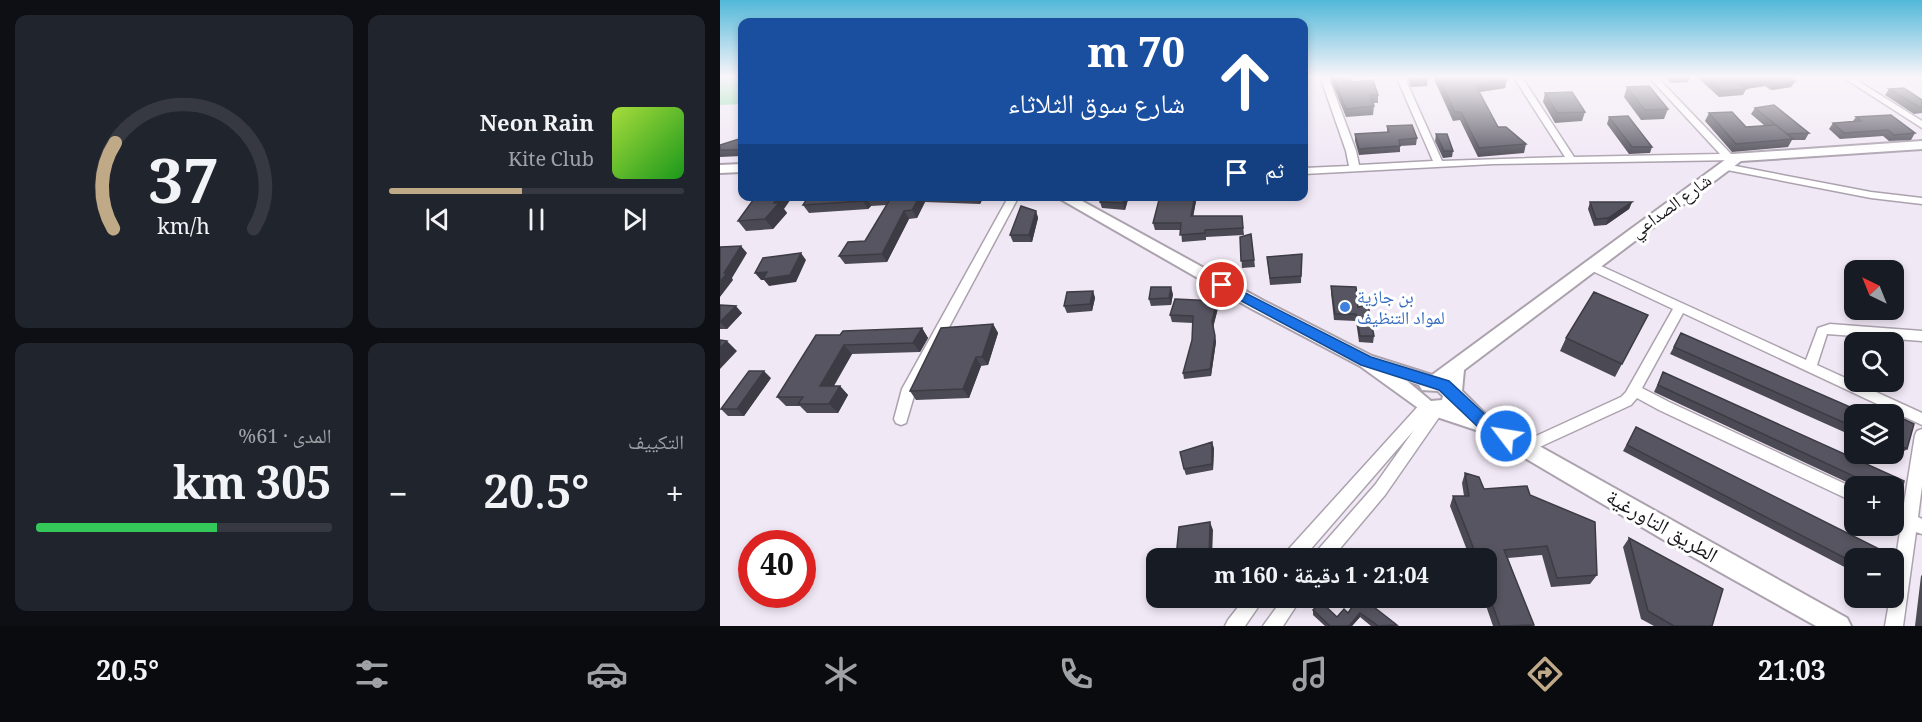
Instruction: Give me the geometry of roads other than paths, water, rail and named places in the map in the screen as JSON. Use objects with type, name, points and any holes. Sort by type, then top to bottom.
[{"type":"street","points":[[1334,105],[1355,169]]},
{"type":"street","points":[[1413,105],[1439,165]]},
{"type":"street","points":[[1536,105],[1571,159]]},
{"type":"street","points":[[1679,105],[1731,160],[1870,195],[1922,201]]},
{"type":"street","points":[[1891,105],[1922,125]]},
{"type":"street","points":[[1308,171],[1439,165],[1493,160],[1731,160],[1922,145]]},
{"type":"street","name":"شارع الصداعي","points":[[1434,383],[1731,160]]},
{"type":"street","points":[[720,169],[738,168]]},
{"type":"street","points":[[901,419],[913,381],[1011,201]]},
{"type":"street","points":[[1071,201],[1240,295],[1366,361],[1429,406],[1485,425]]},
{"type":"street","points":[[1590,265],[1922,418]]},
{"type":"street","points":[[1526,447],[1626,401],[1635,390],[1680,307]]},
{"type":"street","points":[[1810,367],[1822,331],[1830,329],[1922,336]]},
{"type":"street","points":[[1366,361],[1444,385],[1485,425]]},
{"type":"street","points":[[1429,406],[1447,407],[1453,396],[1456,366]]},
{"type":"street","points":[[1429,406],[1422,390],[1434,383]]},
{"type":"street","points":[[1635,390],[1664,406],[1844,490]]},
{"type":"street","points":[[1301,548],[1429,406]]},
{"type":"street","points":[[1331,548],[1387,480],[1429,406]]},
{"type":"street","name":"الطريق التاورغية","points":[[1485,425],[1694,546],[1839,626]]},
{"type":"street","points":[[1894,626],[1916,524],[1922,435]]},
{"type":"street","points":[[1234,626],[1248,608]]},
{"type":"street","points":[[1272,626],[1286,608]]},
{"type":"place","name":"بن جازية لمواد التنظيف","points":[[1345,307]]}]
